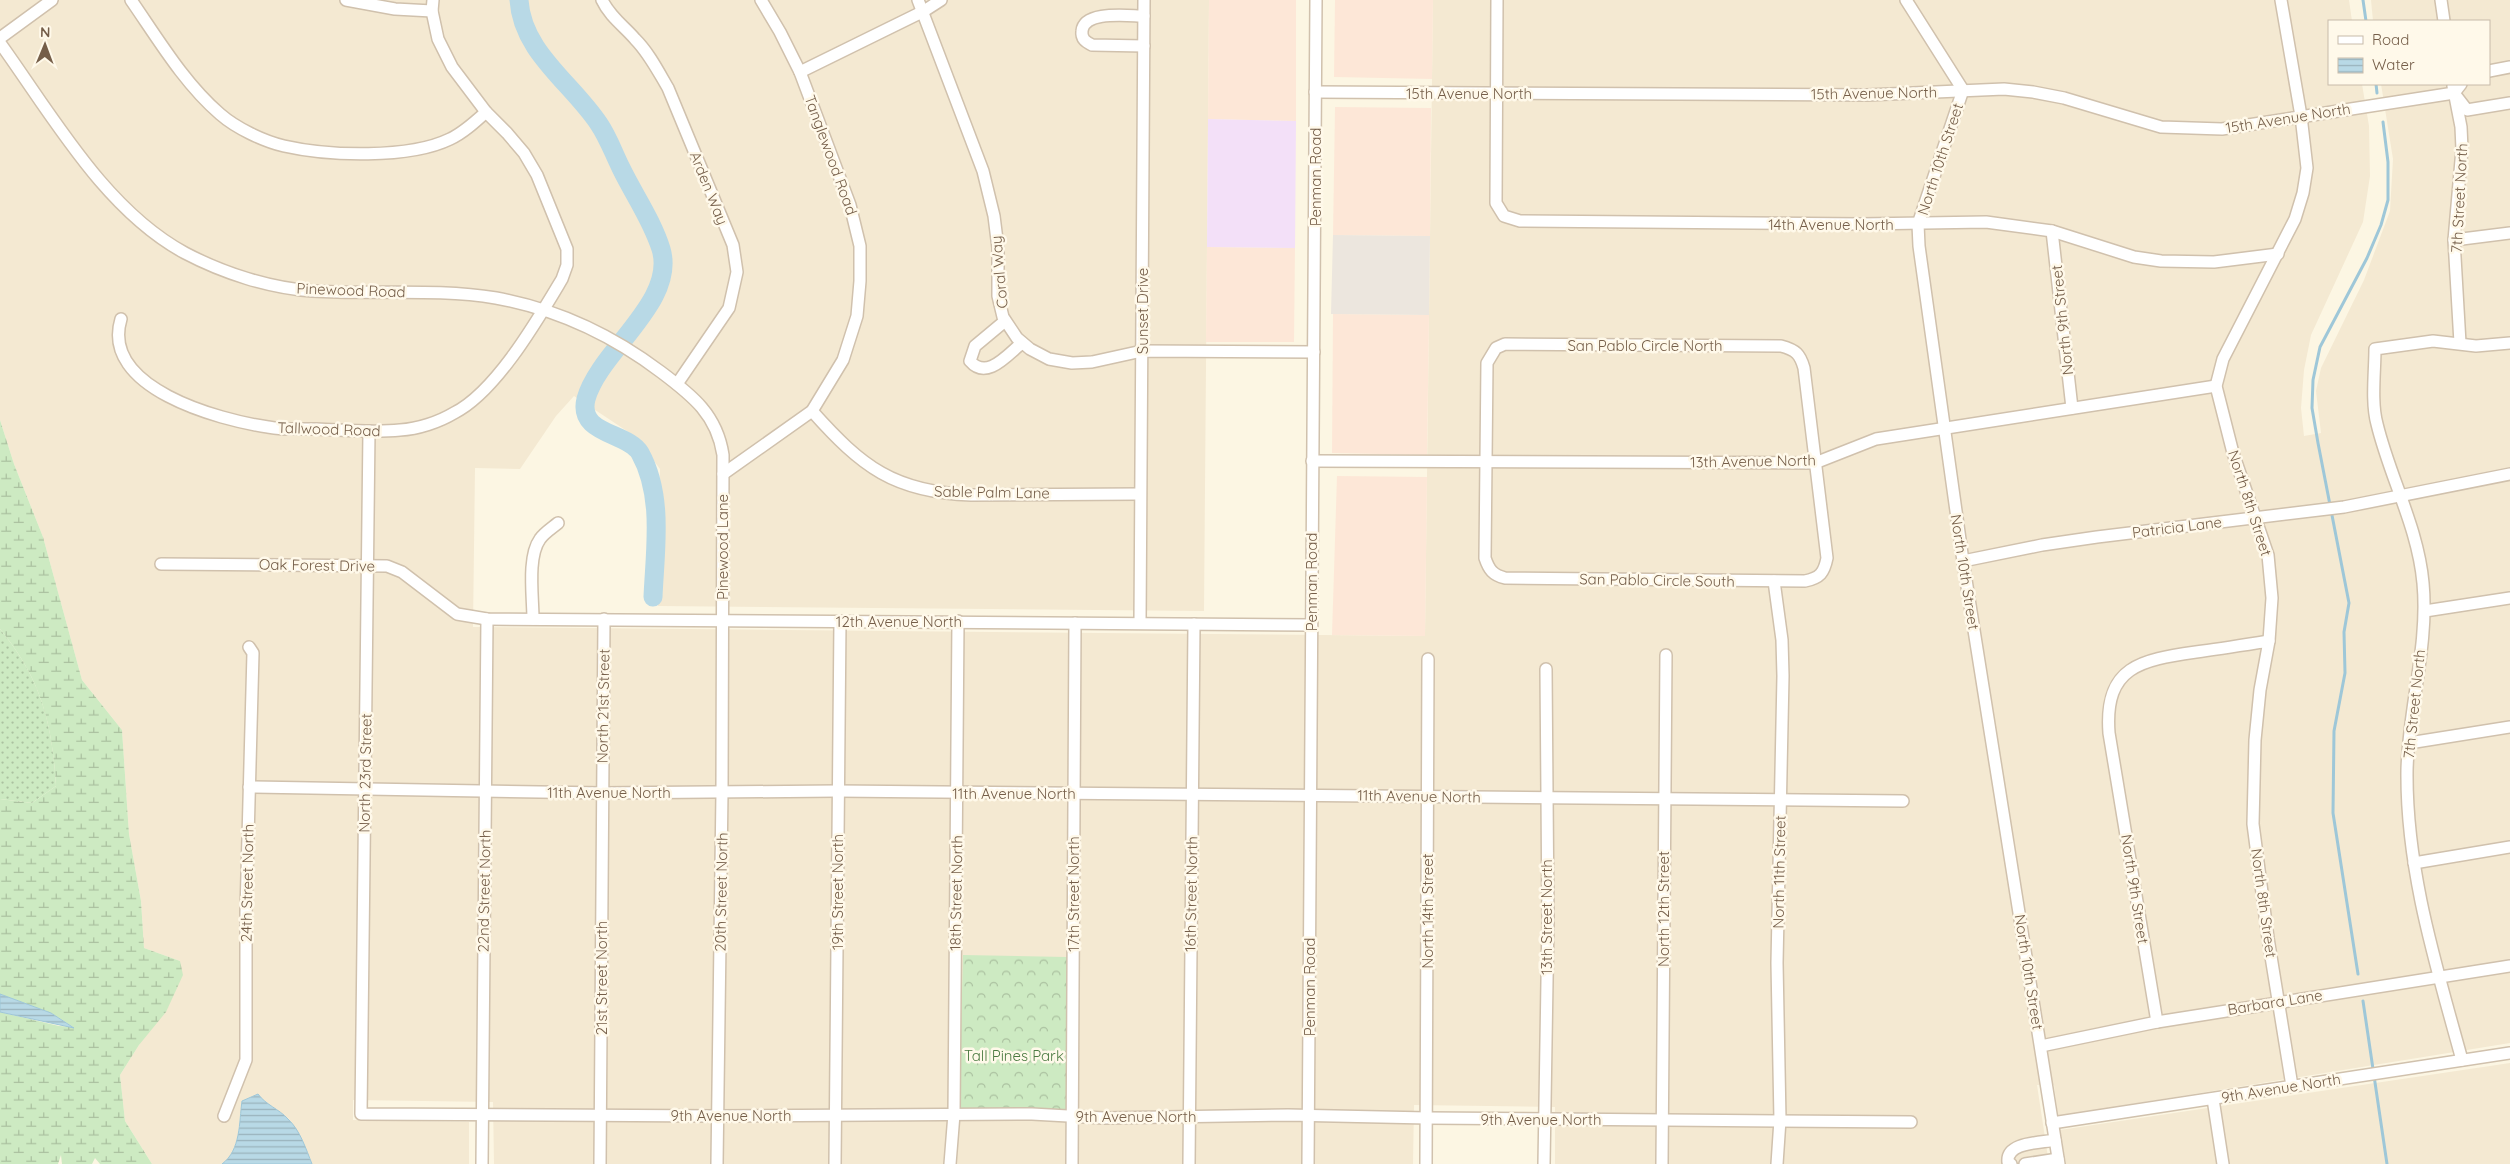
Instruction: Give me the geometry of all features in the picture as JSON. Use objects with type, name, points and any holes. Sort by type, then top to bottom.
[{"type":"street","points":[[0,38],[52,0]]},
{"type":"street","points":[[131,0],[196,90],[221,115],[255,135],[283,146],[351,152],[417,150],[450,139],[468,128],[486,112]]},
{"type":"street","points":[[346,0],[395,9],[433,6]]},
{"type":"street","name":"Arden Way","points":[[602,0],[612,17],[640,45],[668,88],[733,245],[737,272],[729,308],[677,384]]},
{"type":"street","name":"Tanglewood Road","points":[[723,474],[812,411],[843,360],[857,316],[860,246],[850,205],[800,72],[761,0]]},
{"type":"street","name":"Coral Way","points":[[918,0],[924,11],[983,171],[994,216],[998,248],[998,296],[1005,321],[1022,343],[1030,350],[1049,359],[1072,363],[1092,362],[1142,351],[1314,352]]},
{"type":"street","points":[[800,72],[924,11],[940,0]]},
{"type":"street","name":"Sunset Drive","points":[[1140,623],[1144,0]]},
{"type":"street","name":"Penman Road","points":[[1308,1164],[1316,0]]},
{"type":"street","name":"14th Avenue North","points":[[1497,0],[1496,203],[1504,216],[1520,221],[1918,224],[1986,222],[2052,231],[2134,257],[2161,261],[2214,262],[2278,254]]},
{"type":"street","name":"North 10th Street","points":[[1906,0],[1962,90],[1918,224],[1963,561],[2058,1162]]},
{"type":"street","name":"North 8th Street","points":[[2281,0],[2301,116],[2306,168],[2303,193],[2295,219],[2223,359],[2216,386],[2223,418],[2268,555],[2272,598],[2255,740],[2253,824],[2292,1086]]},
{"type":"street","points":[[2441,0],[2444,20]]},
{"type":"street","name":"Tallwood Road","points":[[121,319],[117,341],[125,359],[140,379],[158,392],[223,416],[268,427],[369,431],[402,430],[429,424],[456,413],[494,381],[562,279],[567,265],[567,249],[545,193],[524,153],[508,133],[486,112],[446,57],[438,38],[433,6]]},
{"type":"street","points":[[1144,16],[1088,19],[1082,26],[1081,34],[1084,41],[1092,45],[1144,46]]},
{"type":"street","name":"Pinewood Road","points":[[0,43],[94,175],[142,224],[184,252],[226,271],[275,286],[312,291],[468,295],[495,298],[542,310],[574,321],[619,342],[677,384],[714,422],[720,439],[723,474]]},
{"type":"street","points":[[2490,71],[2510,67]]},
{"type":"street","points":[[2456,87],[2467,110],[2510,103]]},
{"type":"street","name":"15th Avenue North","points":[[1315,92],[1867,95],[1962,90],[2033,92],[2064,98],[2154,125],[2191,130],[2222,129],[2456,87]]},
{"type":"street","name":"7th Street North","points":[[2456,87],[2462,149],[2454,240],[2460,343],[2433,341],[2375,349],[2376,422],[2402,498],[2419,556],[2425,611],[2409,743],[2408,797],[2414,863],[2439,977],[2462,1060]]},
{"type":"street","name":"North 9th Street","points":[[2052,231],[2072,408]]},
{"type":"street","points":[[2454,240],[2510,233]]},
{"type":"street","points":[[1005,321],[975,346],[971,353],[970,362],[982,369],[990,368],[1022,343]]},
{"type":"street","points":[[2460,343],[2476,346],[2510,344]]},
{"type":"street","name":"San Pablo Circle North","points":[[1487,461],[1487,363],[1496,348],[1505,344],[1524,344],[1781,346],[1794,349],[1800,356],[1804,368],[1815,463]]},
{"type":"street","name":"13th Avenue North","points":[[1312,460],[1815,463],[1876,439],[2216,386]]},
{"type":"street","name":"Sable Palm Lane","points":[[812,411],[871,468],[884,476],[919,490],[943,494],[971,495],[1140,494]]},
{"type":"street","name":"North 23rd Street","points":[[361,1114],[369,431]]},
{"type":"street","name":"San Pablo Circle South","points":[[1487,461],[1485,558],[1489,569],[1496,576],[1505,578],[1774,581],[1805,581],[1817,578],[1824,570],[1826,558],[1815,463]]},
{"type":"street","name":"Pinewood Lane","points":[[722,619],[723,474]]},
{"type":"street","name":"Patricia Lane","points":[[1963,561],[2051,544],[2402,498],[2510,474]]},
{"type":"street","points":[[533,619],[533,562],[535,550],[540,539],[558,523]]},
{"type":"street","name":"Oak Forest Drive","points":[[161,564],[387,566],[402,572],[457,614],[487,618]]},
{"type":"street","name":"North 11th Street","points":[[1774,581],[1783,649],[1777,963],[1780,1120],[1777,1164]]},
{"type":"street","points":[[2425,611],[2510,598]]},
{"type":"street","name":"12th Avenue North","points":[[487,618],[1311,625]]},
{"type":"street","name":"22nd Street North","points":[[482,1164],[487,618]]},
{"type":"street","name":"North 21st Street","points":[[602,793],[604,619]]},
{"type":"street","name":"20th Street North","points":[[717,1164],[722,792],[722,619]]},
{"type":"street","name":"19th Street North","points":[[835,1164],[840,621]]},
{"type":"street","name":"18th Street North","points":[[950,1164],[954,1114],[958,622]]},
{"type":"street","name":"17th Street North","points":[[1072,1164],[1075,623]]},
{"type":"street","name":"16th Street North","points":[[1189,1164],[1194,624]]},
{"type":"street","name":"North 9th Street","points":[[2157,1022],[2108,710],[2119,681],[2128,672],[2152,659],[2268,642]]},
{"type":"street","name":"24th Street North","points":[[224,1116],[246,1060],[249,786],[254,653],[249,647]]},
{"type":"street","name":"North 12th Street","points":[[1662,1164],[1663,797],[1666,655]]},
{"type":"street","name":"North 14th Street","points":[[1426,1164],[1428,796],[1426,771],[1428,659]]},
{"type":"street","name":"13th Street North","points":[[1544,1164],[1548,920],[1546,669]]},
{"type":"street","points":[[2409,743],[2510,727]]},
{"type":"street","name":"11th Avenue North","points":[[249,786],[602,793],[837,791],[1903,800]]},
{"type":"street","name":"21st Street North","points":[[600,1164],[602,793]]},
{"type":"street","points":[[2414,863],[2510,847]]},
{"type":"street","name":"Barbara Lane","points":[[2041,1046],[2157,1022],[2278,1001],[2510,966]]},
{"type":"street","name":"9th Avenue North","points":[[2052,1123],[2510,1052]]},
{"type":"street","points":[[2214,1099],[2223,1164]]},
{"type":"street","name":"9th Avenue North","points":[[361,1114],[600,1116],[954,1114],[1104,1118],[1308,1116],[1910,1122]]},
{"type":"street","points":[[2011,1164],[2008,1162],[2007,1156],[2016,1147],[2055,1140]]},
{"type":"street","points":[[2024,1164],[2058,1162]]},
{"type":"shaded area","points":[[0,0],[1209,0],[1204,611],[658,606],[660,469],[636,437],[574,396],[556,416],[520,469],[475,468],[473,627],[1425,636],[1433,0],[2349,0],[2352,20],[2328,20],[2328,85],[2362,85],[2369,126],[2370,176],[2363,222],[2311,335],[2304,370],[2301,408],[2304,436],[2321,433],[2316,391],[2321,368],[2364,280],[2390,211],[2393,159],[2381,85],[2490,85],[2490,20],[2373,20],[2371,0],[2510,0],[2510,1043],[2058,1116],[2054,1085],[2037,1085],[2049,1164],[1555,1164],[1555,1107],[1414,1105],[1413,1164],[494,1164],[493,1102],[353,1100],[353,1120],[469,1122],[469,1164],[312,1164],[303,1142],[289,1119],[264,1101],[242,1101],[237,1142],[229,1159],[222,1164],[152,1164],[125,1121],[120,1075],[139,1045],[180,961],[144,948],[141,901],[129,834],[122,730],[82,680],[43,537],[14,464],[0,420]]},
{"type":"shaded area","points":[[1209,0],[1296,0],[1296,121],[1208,119]]},
{"type":"shaded area","points":[[1335,0],[1433,0],[1432,79],[1334,77]]},
{"type":"shaded area","points":[[1335,107],[1431,108],[1430,236],[1333,235]]},
{"type":"shaded area","points":[[1208,119],[1296,121],[1295,248],[1207,247]]},
{"type":"shaded area","points":[[1333,235],[1430,236],[1429,315],[1331,314]]},
{"type":"shaded area","points":[[1207,247],[1295,248],[1294,342],[1206,342]]},
{"type":"shaded area","points":[[1333,314],[1429,315],[1427,455],[1332,453]]},
{"type":"shaded area","points":[[1337,476],[1427,477],[1425,636],[1332,635]]},
{"type":"shaded area","points":[[2510,1063],[2510,1164],[2066,1164],[2060,1130]]},
{"type":"green space","points":[[0,420],[14,464],[43,537],[82,680],[122,730],[129,834],[141,901],[144,948],[180,961],[183,975],[166,1012],[139,1045],[120,1075],[125,1121],[152,1164],[100,1164],[95,1158],[92,1164],[62,1164],[61,1155],[58,1164],[0,1164],[0,1012],[59,1026],[73,1027],[51,1013],[0,994],[0,799],[32,803],[56,786],[51,741],[42,702],[25,666],[14,647],[0,629]]},
{"type":"green space","points":[[0,629],[14,647],[35,684],[42,702],[51,742],[56,786],[32,803],[0,799]]},
{"type":"green space","name":"Tall Pines Park","points":[[963,955],[1067,957],[1068,1110],[959,1109]]},
{"type":"water","points":[[0,994],[51,1013],[74,1028],[0,1012]]},
{"type":"water","points":[[258,1094],[292,1123],[302,1140],[312,1164],[222,1164],[233,1151],[236,1143],[242,1101]]},
{"type":"waterway","points":[[519,0],[522,19],[529,36],[550,66],[588,109],[602,129],[648,218],[661,249],[663,269],[658,288],[648,307],[605,363],[594,381],[586,399],[585,411],[589,420],[596,426],[634,446],[640,453],[648,470],[655,505],[656,524],[653,597]]},
{"type":"waterway","points":[[2363,0],[2366,20]]},
{"type":"waterway","points":[[2376,85],[2377,93]]},
{"type":"waterway","points":[[2358,974],[2333,813],[2334,731],[2345,673],[2344,632],[2349,603],[2312,408],[2313,380],[2320,347],[2367,258],[2381,225],[2388,200],[2388,162],[2383,122]]},
{"type":"waterway","points":[[2363,1001],[2387,1164]]}]
